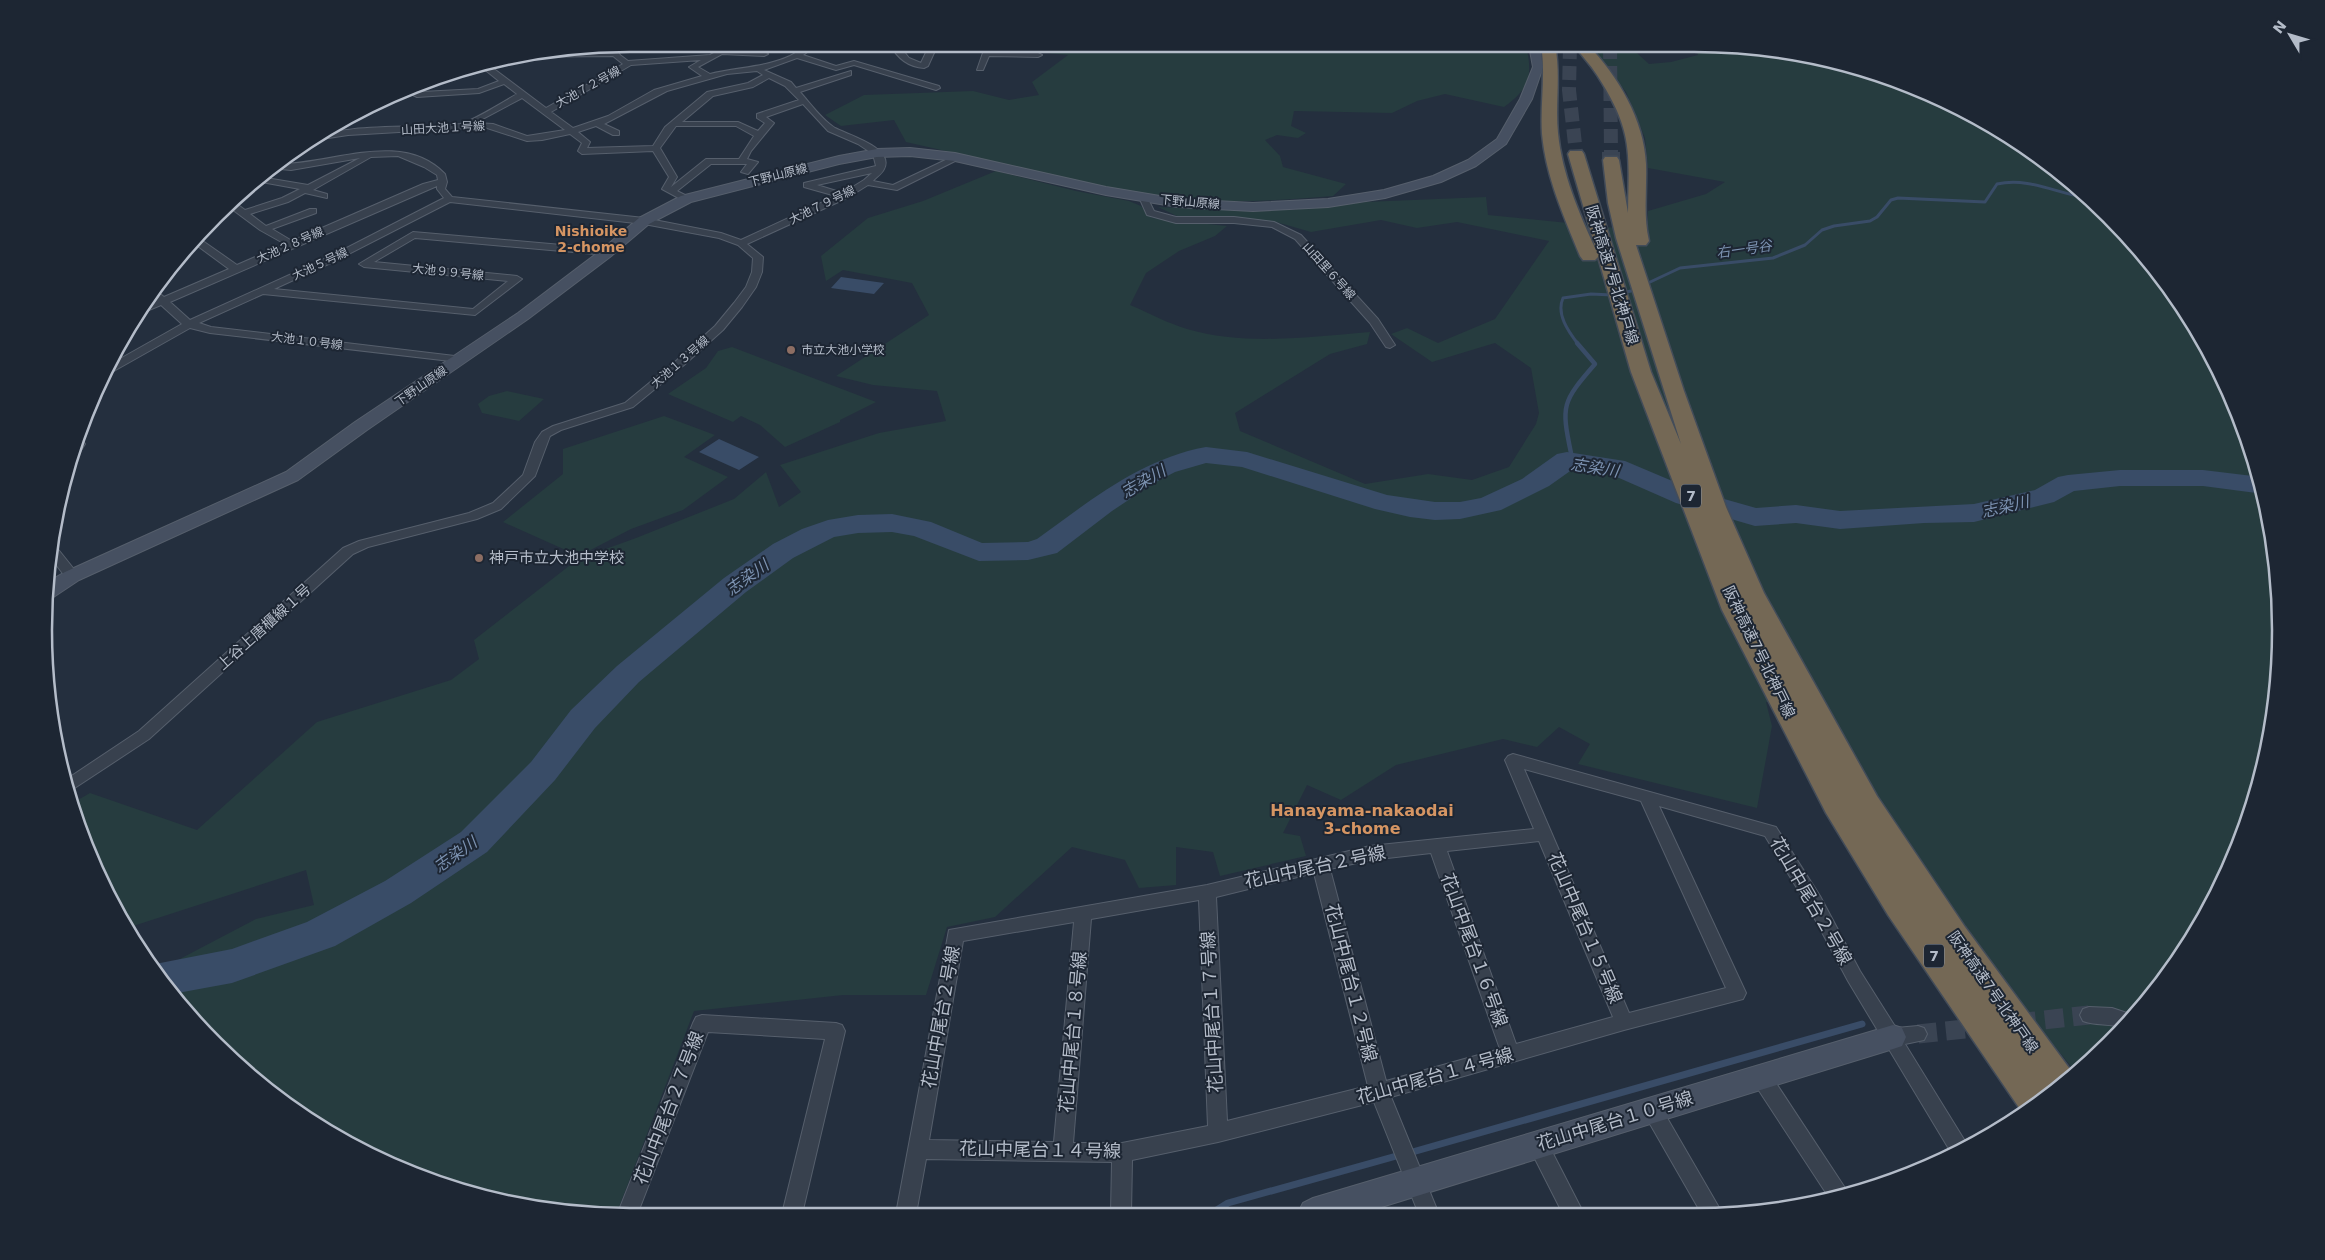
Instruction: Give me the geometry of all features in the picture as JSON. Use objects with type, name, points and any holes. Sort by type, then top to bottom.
[{"type":"highway","points":[[1550,52],[1552,61],[1549,116],[1554,162],[1560,181],[1588,254],[1617,316],[1641,327],[1655,306],[1638,232],[1638,171],[1633,130],[1624,108],[1596,63],[1586,52]]},
{"type":"highway","name":"阪神高速7号北神戸線","points":[[1578,163],[1641,327],[1751,593],[1852,804],[1898,906],[2033,1098]]},
{"type":"highway","name":"阪神高速7号北神戸線","points":[[1611,167],[1641,327]]},
{"type":"highway","name":"阪神高速7号北神戸線","points":[[1852,804],[1953,938],[2056,1081]]},
{"type":"street","points":[[709,77],[693,66],[720,52],[764,54]]},
{"type":"street","name":"山田大池１号線","points":[[332,136],[464,126],[494,126],[506,134],[526,139],[536,139],[596,123],[611,117],[647,96],[663,90],[709,77],[742,70],[755,70],[798,56],[804,52]]},
{"type":"street","points":[[898,52],[915,66],[924,66],[930,52]]},
{"type":"street","name":"下野山原線","points":[[54,587],[72,576],[292,476],[361,426],[523,316],[607,252],[644,221],[686,199],[770,177],[877,153],[926,153],[958,158],[1178,203],[1253,207],[1328,203],[1385,194],[1437,179],[1472,163],[1502,141],[1526,99],[1538,67],[1535,52]]},
{"type":"street","points":[[598,54],[615,54],[626,63],[709,57]]},
{"type":"street","points":[[980,68],[986,54],[1038,56]]},
{"type":"street","points":[[798,56],[836,68],[854,63],[936,88]]},
{"type":"street","name":"大池７２号線","points":[[546,111],[620,70],[627,65],[626,63]]},
{"type":"street","points":[[489,70],[586,142],[582,151],[656,148]]},
{"type":"street","points":[[755,70],[788,84],[831,129],[861,142],[877,153],[881,162],[880,168],[877,174],[867,182]]},
{"type":"street","points":[[796,91],[848,73]]},
{"type":"street","points":[[656,148],[668,129],[710,94],[750,85],[767,76]]},
{"type":"street","points":[[418,93],[417,95],[479,91],[504,82]]},
{"type":"street","points":[[442,93],[447,86]]},
{"type":"street","points":[[464,126],[522,95]]},
{"type":"street","points":[[742,162],[747,151],[770,123],[760,116],[805,101]]},
{"type":"street","points":[[596,123],[616,133]]},
{"type":"street","points":[[674,124],[738,124],[746,126],[759,135]]},
{"type":"street","points":[[656,148],[673,177],[666,189],[686,199]]},
{"type":"street","points":[[285,167],[374,154],[399,153],[441,174],[443,182],[441,189],[450,199],[644,221],[721,236],[741,242]]},
{"type":"street","points":[[245,213],[285,200],[374,154]]},
{"type":"street","name":"大池７９号線","points":[[741,242],[844,196],[867,182],[894,188],[958,158]]},
{"type":"street","points":[[671,192],[709,161],[754,162],[746,172]]},
{"type":"street","points":[[844,196],[807,185],[880,168]]},
{"type":"street","points":[[267,181],[308,189],[324,196]]},
{"type":"street","name":"大池２８号線","points":[[152,306],[426,186],[443,182]]},
{"type":"street","name":"山田里６号線","points":[[1143,197],[1150,213],[1176,220],[1234,220],[1274,224],[1298,237],[1374,321],[1390,345]]},
{"type":"street","name":"大池５号線","points":[[118,365],[189,324],[332,259],[450,199]]},
{"type":"street","points":[[237,208],[265,229],[291,244]]},
{"type":"street","points":[[265,229],[313,212]]},
{"type":"street","name":"大池９９号線","points":[[262,290],[475,312],[517,279],[364,264],[413,234],[607,252]]},
{"type":"street","name":"大池１３号線","points":[[486,512],[514,492],[528,476],[546,434],[557,428],[629,404],[719,328],[746,293],[757,272],[758,257],[741,242]]},
{"type":"street","points":[[201,244],[236,269]]},
{"type":"street","name":"大池１０号線","points":[[158,297],[189,324],[210,330],[460,359]]},
{"type":"street","name":"上谷上唐櫃線１号","points":[[73,782],[144,735],[348,551],[364,544],[486,512]]},
{"type":"street","points":[[57,557],[72,576]]},
{"type":"street","name":"花山中尾台２号線","points":[[907,1208],[955,934],[1207,892],[1370,853],[1545,834],[1513,760],[1770,831],[1814,901],[1854,976],[1905,1036],[1957,1144]]},
{"type":"street","name":"花山中尾台１４号線","points":[[917,1149],[1063,1150],[1122,1153],[1218,1133],[1379,1092],[1624,1022],[1737,993],[1647,797]]},
{"type":"street","name":"花山中尾台１５号線","points":[[1545,834],[1624,1022]]},
{"type":"street","name":"花山中尾台１６号線","points":[[1437,846],[1511,1055]]},
{"type":"street","name":"花山中尾台１２号線","points":[[1320,864],[1379,1092],[1426,1208]]},
{"type":"street","name":"花山中尾台１７号線","points":[[1207,892],[1218,1133]]},
{"type":"street","name":"花山中尾台１８号線","points":[[1063,1150],[1083,913]]},
{"type":"street","points":[[2089,1015],[2112,1016],[2121,1019]]},
{"type":"street","name":"花山中尾台２７号線","points":[[630,1208],[702,1023],[836,1030],[793,1208]]},
{"type":"street","name":"花山中尾台１０号線","points":[[1327,1208],[1413,1176],[1538,1145],[1761,1077],[1905,1036]]},
{"type":"street","points":[[1761,1077],[1836,1190]]},
{"type":"street","points":[[1652,1110],[1709,1207]]},
{"type":"street","points":[[1538,1145],[1571,1208]]},
{"type":"street","points":[[1120,1208],[1122,1153]]},
{"type":"green space","points":[[1038,52],[1527,52],[1529,73],[1524,87],[1519,94],[1504,107],[1445,94],[1417,101],[1392,113],[1294,111],[1291,126],[1306,133],[1298,138],[1277,135],[1265,140],[1280,156],[1283,167],[1346,184],[1333,196],[1295,199],[1257,201],[1200,200],[1113,188],[1043,174],[906,142],[894,120],[841,126],[825,115],[864,95],[973,91],[1009,100],[1039,95],[1032,82],[1068,55]]},
{"type":"green space","points":[[1594,52],[1636,52],[1649,64],[1671,62],[1698,55],[1697,52],[1770,57],[1844,72],[1881,83],[1916,96],[1950,112],[1984,130],[2047,172],[2076,196],[2129,249],[2153,278],[2195,341],[2229,409],[2253,481],[2268,555],[2271,592],[2271,668],[2268,705],[2253,779],[2229,851],[2195,919],[2175,951],[2129,1011],[2072,1067],[1918,880],[1820,703],[1766,702],[1772,726],[1757,808],[1578,764],[1590,744],[1559,727],[1537,747],[1503,739],[1396,765],[1341,800],[1307,785],[1283,833],[1300,836],[1306,856],[1220,876],[1213,852],[1176,847],[1176,885],[1139,888],[1125,860],[1072,847],[995,917],[947,927],[926,995],[843,995],[694,1011],[619,1207],[555,1203],[517,1196],[481,1188],[409,1164],[341,1130],[278,1088],[249,1064],[196,1011],[162,968],[256,919],[314,905],[306,870],[134,926],[130,919],[96,851],[78,800],[90,793],[197,830],[317,722],[451,680],[479,659],[474,640],[578,559],[734,499],[766,472],[779,507],[801,492],[780,465],[879,433],[946,421],[937,391],[873,385],[836,376],[929,315],[912,283],[843,270],[826,281],[821,256],[868,218],[923,201],[996,171],[1076,191],[1129,201],[1141,206],[1152,218],[1227,226],[1215,236],[1179,251],[1146,273],[1130,305],[1165,321],[1209,334],[1255,339],[1301,338],[1370,332],[1367,344],[1330,354],[1235,413],[1240,431],[1365,484],[1428,474],[1472,480],[1509,467],[1536,424],[1539,413],[1531,368],[1495,343],[1432,362],[1391,334],[1407,328],[1438,343],[1495,319],[1549,241],[1457,222],[1417,228],[1381,220],[1311,232],[1276,222],[1179,217],[1158,207],[1219,210],[1291,210],[1365,202],[1486,197],[1488,215],[1647,231],[1648,211],[1706,194],[1725,182],[1648,168],[1645,138],[1626,92]]},
{"type":"green space","points":[[732,347],[876,402],[840,420],[840,422],[785,447],[760,425],[741,416],[733,422],[668,394],[706,368],[718,351]]},
{"type":"green space","points":[[507,391],[544,399],[519,421],[482,413],[478,404],[489,396]]},
{"type":"green space","points":[[664,416],[715,435],[684,457],[728,477],[683,510],[631,529],[579,556],[503,522],[563,474],[563,449]]},
{"type":"water","points":[[841,277],[884,283],[874,294],[831,288]]},
{"type":"water","points":[[719,439],[759,457],[739,470],[699,452]]},
{"type":"waterway","name":"右一号谷","points":[[1578,344],[1567,328],[1562,316],[1561,304],[1563,298],[1591,294],[1612,295],[1631,291],[1680,268],[1773,258],[1805,245],[1822,230],[1834,226],[1870,221],[1877,217],[1891,200],[1898,198],[1985,202],[1997,184],[2009,182],[2032,184],[2076,196]]},
{"type":"waterway","name":"右一号谷","points":[[1567,460],[1571,453],[1565,414],[1567,405],[1576,387],[1595,364],[1577,343]]},
{"type":"waterway","name":"志染川","points":[[169,977],[232,966],[321,934],[398,892],[474,842],[543,771],[583,719],[628,674],[735,585],[783,551],[812,535],[828,529],[858,524],[892,523],[921,528],[979,552],[1028,551],[1047,546],[1123,490],[1144,477],[1166,466],[1206,455],[1227,456],[1247,460],[1384,503],[1435,511],[1460,511],[1491,504],[1540,481],[1567,460],[1615,467],[1638,475],[1686,497],[1755,517],[1796,514],[1840,520],[1924,514],[1974,513],[2044,496],[2068,483],[2120,478],[2203,478],[2254,485]]},
{"type":"waterway","points":[[1409,1153],[1862,1024]]},
{"type":"waterway","points":[[1220,1208],[1228,1203],[1400,1155]]},
{"type":"tunnel","points":[[1570,52],[1569,90],[1576,153]]},
{"type":"tunnel","points":[[1610,52],[1611,153]]},
{"type":"tunnel","points":[[1611,153],[1611,160]]},
{"type":"tunnel","points":[[2017,1023],[2089,1015]]},
{"type":"tunnel","points":[[1918,1034],[1984,1027]]},
{"type":"place","name":"市立大池小学校","points":[[791,350]]},
{"type":"place","name":"神戸市立大池中学校","points":[[479,558]]},
{"type":"district","name":"Nishioike 2-chome","points":[[591,240]]},
{"type":"district","name":"Hanayama-nakaodai 3-chome","points":[[1362,819]]}]
